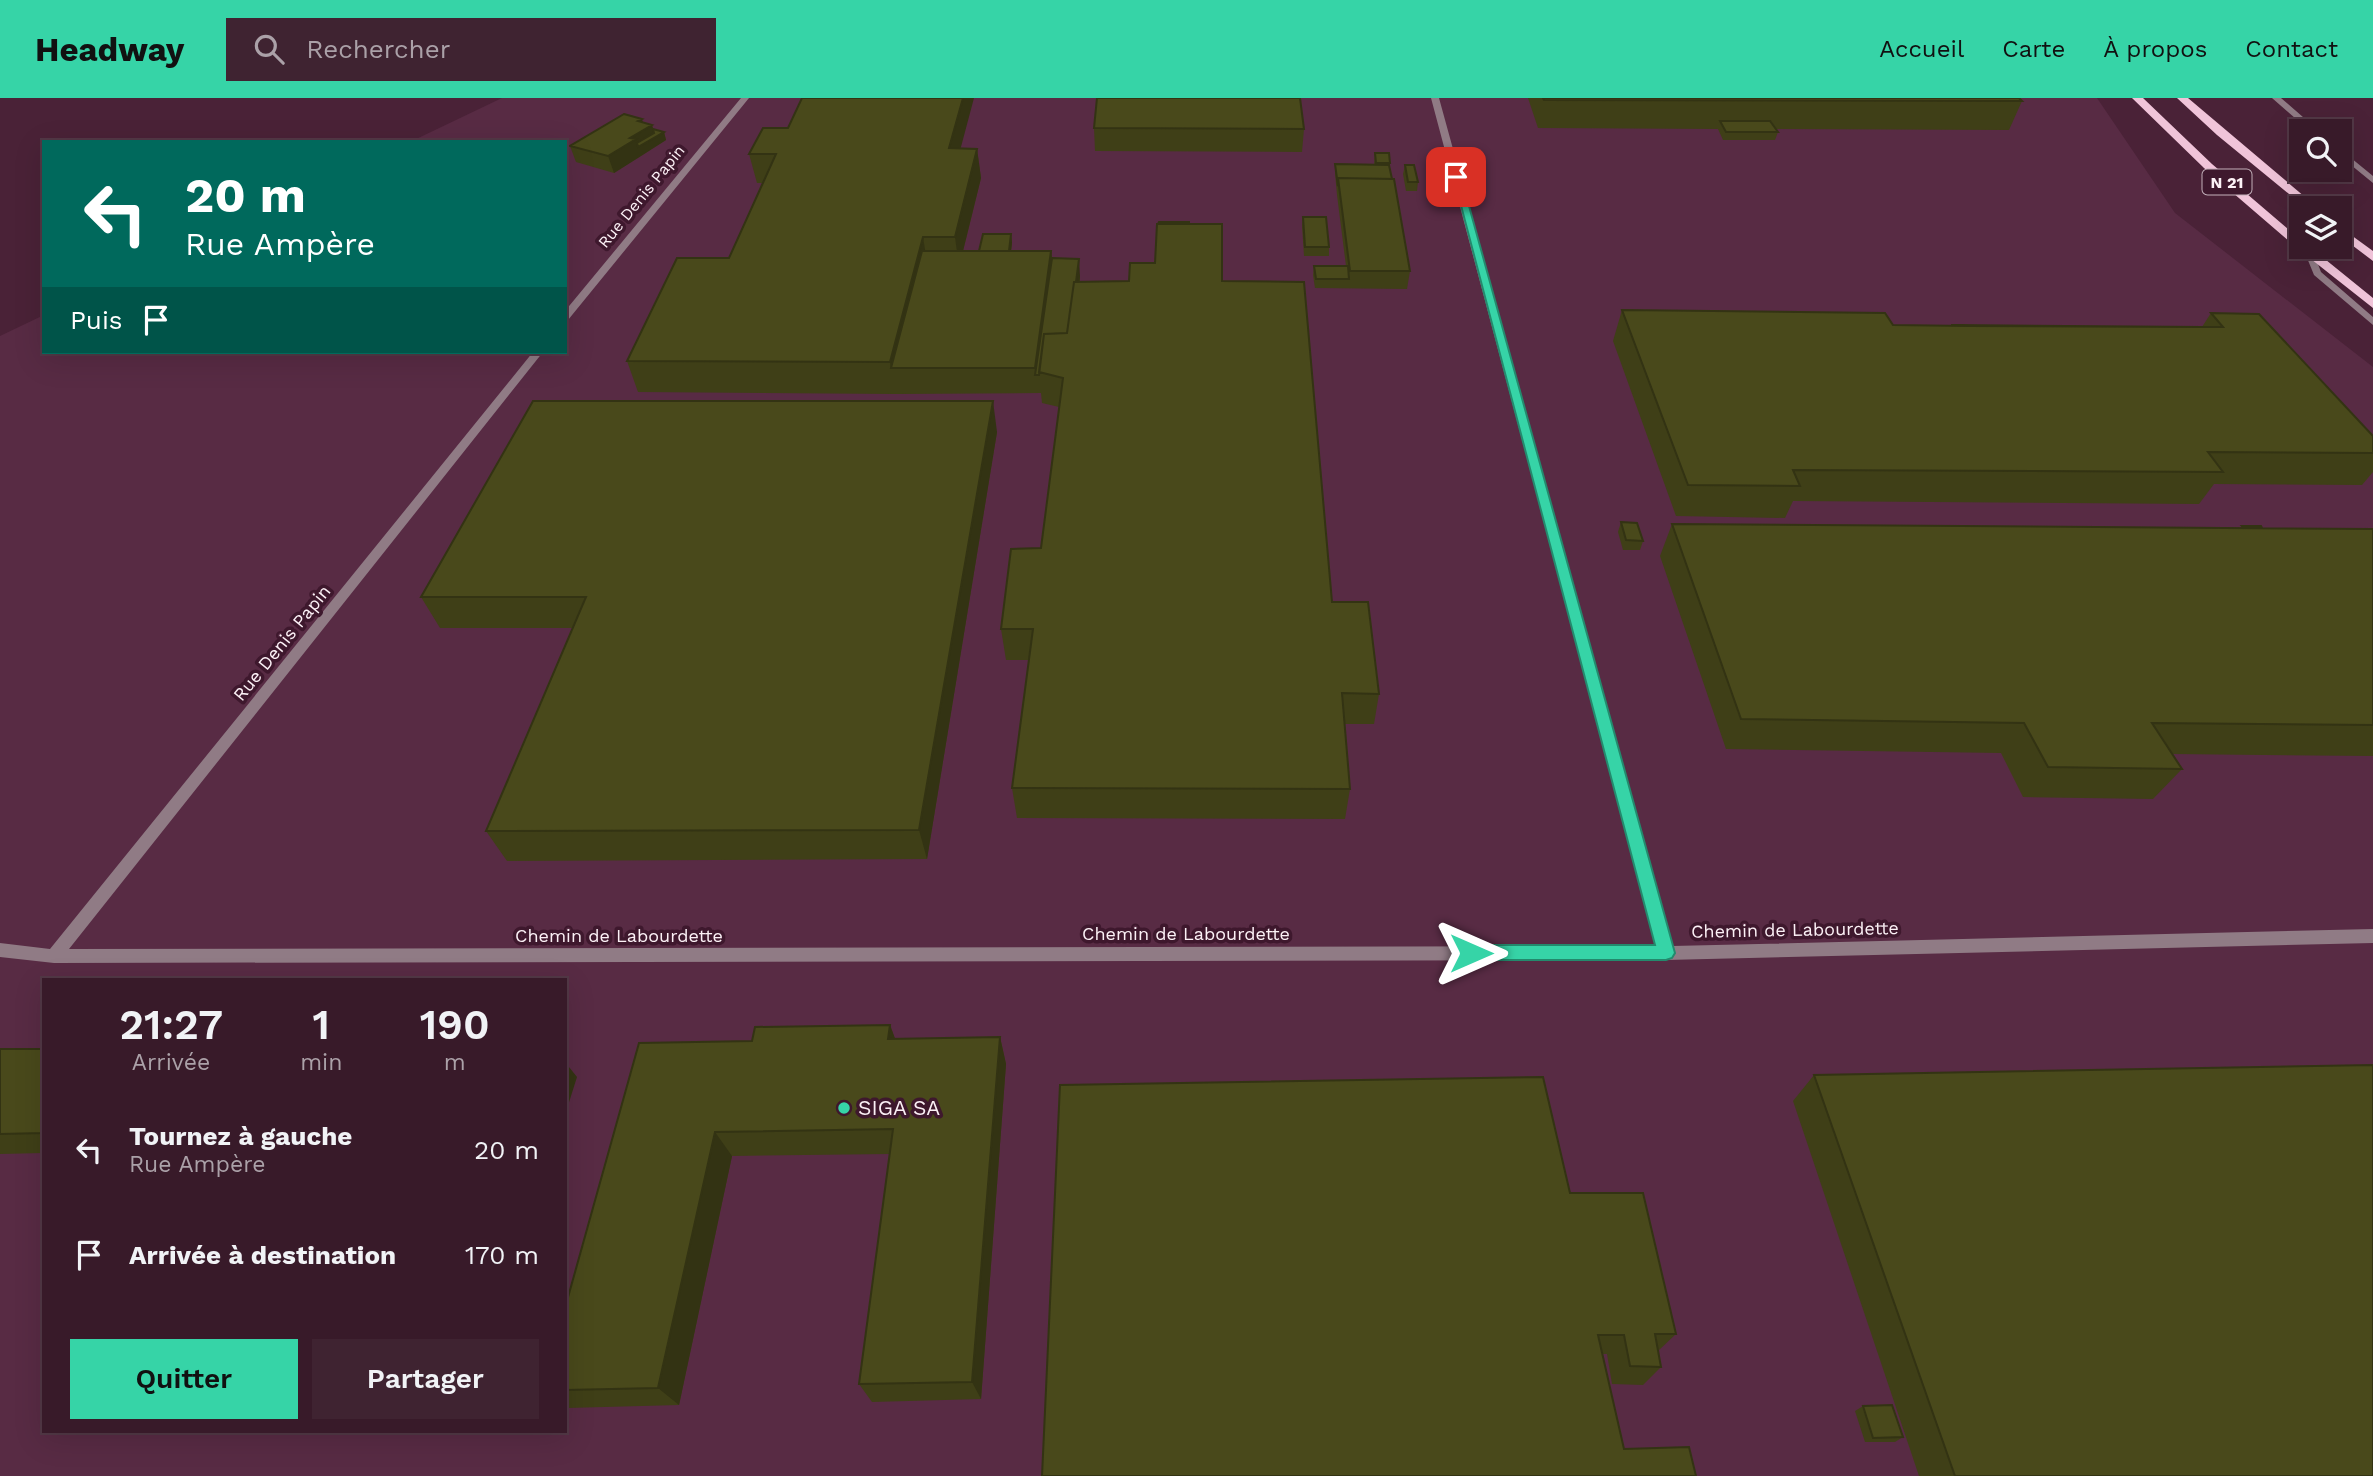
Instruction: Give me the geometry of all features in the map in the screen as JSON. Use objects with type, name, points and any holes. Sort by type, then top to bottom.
[{"type":"main road","name":"N 21","points":[[2137,98],[2208,166],[2289,234]]},
{"type":"main road","name":"N 21","points":[[2182,98],[2298,196]]},
{"type":"main road","points":[[2352,240],[2373,257]]},
{"type":"main road","name":"N 21","points":[[2318,259],[2373,304]]},
{"type":"street","name":"Rue Denis Papin","points":[[567,316],[745,98]]},
{"type":"street","points":[[1435,98],[1666,953]]},
{"type":"street","points":[[2276,98],[2301,119]]},
{"type":"street","points":[[2352,162],[2373,180]]},
{"type":"street","points":[[2310,259],[2317,273],[2373,322]]},
{"type":"street","name":"Rue Denis Papin","points":[[54,956],[536,354]]},
{"type":"street","name":"Chemin de Labourdette","points":[[0,950],[54,956],[1666,953],[2373,936]]},
{"type":"shaded area","points":[[502,98],[2097,98],[2175,213],[2373,367],[2373,1476],[0,1476],[0,336],[42,316],[42,354],[567,354],[567,140],[414,140]]},
{"type":"building","points":[[802,98],[963,98],[949,148],[977,149],[955,237],[923,237],[890,362],[627,361],[677,258],[729,258],[776,154],[749,154],[763,128],[788,128]]},
{"type":"building","points":[[1097,98],[1300,98],[1304,129],[1094,128]]},
{"type":"building","points":[[1543,98],[2019,98],[2022,101],[1544,100]]},
{"type":"building","points":[[624,114],[652,125],[630,138],[636,139],[608,156],[570,146]]},
{"type":"building","points":[[1720,121],[1770,121],[1778,132],[1726,132]]},
{"type":"building","points":[[653,129],[664,132],[638,147],[637,143],[654,133]]},
{"type":"building","points":[[1375,153],[1389,153],[1390,163],[1376,163]]},
{"type":"building","points":[[1335,164],[1389,165],[1392,179],[1338,178],[1338,186]]},
{"type":"building","points":[[1405,165],[1414,165],[1418,182],[1408,182]]},
{"type":"building","points":[[1338,178],[1394,179],[1410,271],[1350,271]]},
{"type":"building","points":[[1303,217],[1326,217],[1329,247],[1305,247]]},
{"type":"building","points":[[1189,222],[1189,224],[1158,224]]},
{"type":"building","points":[[1157,224],[1222,224],[1222,281],[1304,282],[1332,602],[1368,602],[1379,694],[1342,693],[1350,789],[1012,788],[1033,629],[1001,629],[1011,549],[1041,548],[1063,378],[1039,372],[1044,334],[1067,333],[1074,282],[1129,281],[1130,263],[1155,263]]},
{"type":"building","points":[[983,234],[1011,234],[1009,251],[979,251]]},
{"type":"building","points":[[922,251],[1051,251],[1035,368],[891,368]]},
{"type":"building","points":[[1052,258],[1079,259],[1076,282],[1067,333],[1044,334],[1039,375],[1035,375]]},
{"type":"building","points":[[1314,266],[1348,266],[1349,279],[1316,279]]},
{"type":"building","points":[[1622,310],[1885,313],[1893,325],[1969,326],[2223,327],[2211,313],[2259,314],[2373,436],[2373,453],[2208,452],[2223,472],[1793,470],[1800,486],[1688,485]]},
{"type":"building","points":[[1951,325],[2202,327],[1969,326]]},
{"type":"building","points":[[533,401],[993,401],[919,830],[486,831],[586,597],[421,597]]},
{"type":"building","points":[[1621,522],[1637,523],[1643,541],[1626,540]]},
{"type":"building","points":[[1672,524],[2373,529],[2373,725],[2152,723],[2182,769],[2048,767],[2024,723],[1741,719]]},
{"type":"building","points":[[2242,526],[2261,526],[2262,528],[2244,528]]},
{"type":"building","points":[[890,1025],[888,1039],[1000,1037],[972,1382],[859,1384],[893,1129],[715,1132],[658,1388],[567,1390],[567,1301],[639,1043],[752,1041],[755,1027]]},
{"type":"building","points":[[0,1049],[42,1049],[42,1133],[0,1134]]},
{"type":"building","points":[[2373,1065],[2373,1476],[1955,1476],[1814,1075]]},
{"type":"building","points":[[1543,1077],[1570,1193],[1643,1193],[1676,1334],[1655,1334],[1661,1367],[1630,1366],[1624,1335],[1598,1335],[1624,1449],[1689,1447],[1696,1476],[1042,1476],[1060,1085]]},
{"type":"building","points":[[1892,1405],[1903,1437],[1873,1438],[1863,1406]]},
{"type":"place","name":"SIGA SA","points":[[844,1108]]},
{"type":"route","points":[[1456,177],[1666,953],[1471,953]]}]
